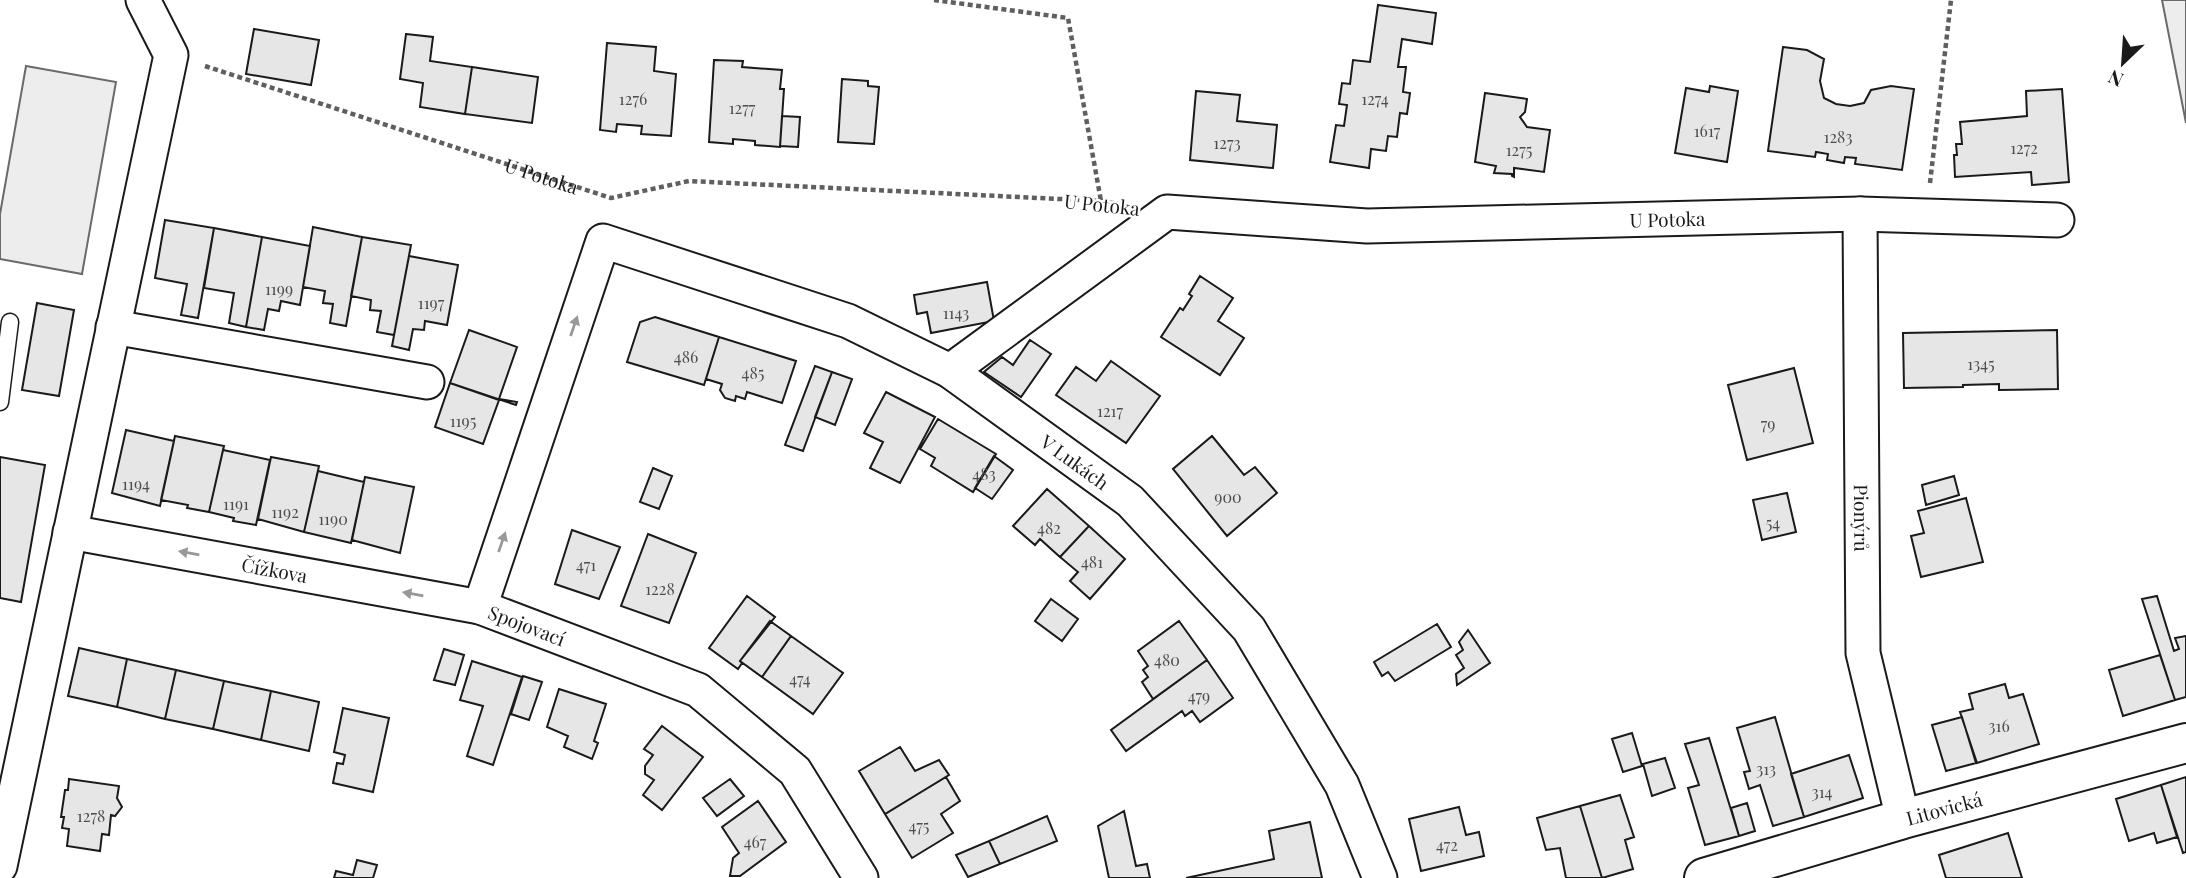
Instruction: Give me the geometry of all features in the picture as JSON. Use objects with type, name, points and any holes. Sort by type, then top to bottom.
[{"type":"street","points":[[0,866],[171,55],[143,0]]},
{"type":"street","points":[[950,371],[1167,212]]},
{"type":"street","name":"U Potoka","points":[[1167,212],[1367,226],[1860,214],[2057,220]]},
{"type":"street","name":"Pionýrů","points":[[1860,214],[1863,653],[1903,819]]},
{"type":"street","name":"V Lukách","points":[[603,241],[848,321],[950,371],[1130,501],[1249,629],[1342,785],[1380,878]]},
{"type":"street","name":"Spojovací","points":[[603,241],[480,607],[698,690],[795,771],[861,878]]},
{"type":"street","points":[[113,327],[427,382]]},
{"type":"street","name":"Čížkova","points":[[70,532],[480,607]]},
{"type":"street","name":"Litovická","points":[[1703,878],[1903,819],[2186,744]]},
{"type":"lane","points":[[0,402],[10,322]]},
{"type":"path","points":[[934,0],[1068,18],[1101,201]]},
{"type":"path","points":[[1926,217],[1951,0]]},
{"type":"path","name":"U Potoka","points":[[171,55],[611,198],[689,181],[1101,201],[1167,212]]},
{"type":"shaded area","points":[[2162,0],[2186,0],[2186,123]]},
{"type":"shaded area","points":[[26,66],[116,82],[82,274],[0,259],[0,214]]},
{"type":"building","points":[[1378,5],[1436,13],[1432,44],[1402,39],[1398,67],[1406,67],[1403,92],[1410,93],[1407,114],[1400,113],[1397,137],[1388,136],[1386,151],[1371,149],[1369,168],[1330,162],[1336,125],[1344,126],[1347,105],[1339,104],[1342,83],[1350,84],[1353,60],[1370,62]]},
{"type":"building","points":[[254,29],[319,40],[311,85],[246,74]]},
{"type":"building","points":[[406,34],[433,37],[430,61],[472,67],[465,114],[420,107],[423,83],[400,79]]},
{"type":"building","points":[[607,43],[656,47],[654,71],[676,74],[671,136],[641,134],[642,126],[617,124],[616,132],[600,130]]},
{"type":"building","points":[[1783,47],[1807,50],[1824,59],[1820,81],[1824,98],[1836,104],[1850,106],[1864,103],[1871,90],[1891,86],[1914,89],[1902,170],[1855,164],[1856,158],[1845,157],[1844,163],[1827,160],[1828,154],[1816,152],[1815,157],[1768,151]]},
{"type":"building","points":[[714,60],[743,61],[742,67],[782,70],[780,89],[784,89],[780,147],[755,145],[755,141],[733,139],[733,144],[709,142]]},
{"type":"building","points":[[472,67],[538,77],[532,123],[465,114]]},
{"type":"building","points":[[842,79],[868,81],[868,86],[879,87],[874,144],[838,142]]},
{"type":"building","points":[[1710,86],[1738,91],[1727,162],[1675,153],[1686,88],[1709,92]]},
{"type":"building","points":[[2062,89],[2069,182],[2032,185],[2031,172],[1955,177],[1956,144],[1962,144],[1960,122],[2027,116],[2026,91]]},
{"type":"building","points":[[1196,91],[1240,95],[1237,121],[1277,125],[1273,168],[1190,160]]},
{"type":"building","points":[[1485,93],[1527,99],[1525,112],[1520,117],[1527,127],[1550,130],[1544,172],[1514,168],[1514,177],[1512,174],[1494,173],[1496,166],[1475,162]]},
{"type":"building","points":[[782,116],[800,117],[798,147],[780,146]]},
{"type":"building","points":[[165,220],[214,228],[198,318],[181,315],[187,284],[155,278]]},
{"type":"building","points":[[313,227],[362,237],[346,326],[330,323],[333,304],[323,303],[325,291],[303,287]]},
{"type":"building","points":[[214,228],[262,237],[246,327],[229,323],[234,293],[204,288]]},
{"type":"building","points":[[262,237],[310,246],[300,305],[281,301],[279,311],[268,309],[264,330],[246,327]]},
{"type":"building","points":[[362,237],[411,245],[394,335],[377,332],[381,311],[370,310],[371,300],[351,296]]},
{"type":"building","points":[[409,256],[458,265],[447,325],[425,321],[424,330],[413,329],[409,350],[392,346]]},
{"type":"building","points":[[1200,276],[1233,298],[1218,321],[1244,338],[1220,375],[1161,337],[1180,308],[1183,310],[1192,296],[1189,294]]},
{"type":"building","points":[[987,282],[994,321],[931,333],[927,312],[917,314],[914,295]]},
{"type":"building","points":[[37,303],[74,310],[59,396],[22,390]]},
{"type":"building","points":[[655,317],[719,337],[704,385],[627,362],[640,322]]},
{"type":"building","points":[[469,330],[517,347],[499,399],[517,402],[516,405],[450,383]]},
{"type":"building","points":[[2057,330],[2058,389],[1999,390],[1999,384],[1904,388],[1903,333]]},
{"type":"building","points":[[719,337],[796,361],[782,403],[747,392],[745,399],[736,396],[735,401],[725,398],[720,390],[722,384],[706,379]]},
{"type":"building","points":[[1030,340],[1051,354],[1021,397],[984,372],[1002,357],[1013,365]]},
{"type":"building","points":[[1111,361],[1160,396],[1126,443],[1056,395],[1076,367],[1096,381]]},
{"type":"building","points":[[815,366],[832,372],[803,451],[785,445]]},
{"type":"building","points":[[1794,368],[1813,443],[1747,460],[1728,385]]},
{"type":"building","points":[[832,372],[852,379],[835,425],[815,417]]},
{"type":"building","points":[[450,383],[499,400],[483,444],[435,427]]},
{"type":"building","points":[[886,392],[935,417],[900,483],[870,468],[883,442],[864,433]]},
{"type":"building","points":[[938,419],[996,454],[973,492],[931,466],[935,458],[920,449]]},
{"type":"building","points":[[126,430],[174,441],[160,506],[112,493]]},
{"type":"building","points":[[175,436],[224,446],[209,512],[161,500]]},
{"type":"building","points":[[1212,436],[1244,475],[1255,467],[1277,493],[1227,536],[1173,469]]},
{"type":"building","points":[[223,450],[270,460],[256,525],[233,521],[234,518],[209,512]]},
{"type":"building","points":[[994,456],[1013,470],[992,499],[975,488]]},
{"type":"building","points":[[0,457],[45,465],[21,602],[0,598]]},
{"type":"building","points":[[271,457],[319,466],[304,532],[258,519]]},
{"type":"building","points":[[653,468],[672,476],[659,509],[640,502]]},
{"type":"building","points":[[318,471],[364,482],[351,543],[304,532]]},
{"type":"building","points":[[1954,476],[1959,495],[1926,505],[1922,485]]},
{"type":"building","points":[[365,477],[414,487],[400,553],[352,540]]},
{"type":"building","points":[[1047,489],[1089,526],[1060,557],[1040,539],[1035,545],[1013,526]]},
{"type":"building","points":[[1787,493],[1796,532],[1762,540],[1753,500]]},
{"type":"building","points":[[1966,498],[1983,562],[1921,577],[1911,536],[1924,533],[1918,511]]},
{"type":"building","points":[[1089,526],[1125,559],[1090,599],[1070,581],[1078,572],[1060,557]]},
{"type":"building","points":[[572,530],[620,547],[599,599],[555,584]]},
{"type":"building","points":[[648,534],[696,553],[669,623],[621,606]]},
{"type":"building","points":[[747,596],[775,617],[740,661],[742,663],[738,669],[709,648]]},
{"type":"building","points":[[2157,596],[2174,651],[2179,649],[2175,638],[2186,636],[2186,697],[2175,700],[2142,599]]},
{"type":"building","points":[[1051,599],[1078,619],[1062,641],[1035,621]]},
{"type":"building","points":[[770,621],[791,636],[762,677],[740,661]]},
{"type":"building","points":[[1179,621],[1207,660],[1153,699],[1142,682],[1148,677],[1143,670],[1148,666],[1138,651]]},
{"type":"building","points":[[1437,624],[1451,647],[1395,681],[1388,672],[1382,676],[1374,662]]},
{"type":"building","points":[[1468,630],[1490,663],[1457,685],[1456,674],[1464,668],[1456,655],[1463,650],[1459,642]]},
{"type":"building","points":[[791,636],[843,673],[813,714],[762,677]]},
{"type":"building","points":[[79,648],[127,659],[117,707],[68,696]]},
{"type":"building","points":[[444,649],[464,655],[455,685],[434,680]]},
{"type":"building","points":[[2160,655],[2175,700],[2123,716],[2109,670]]},
{"type":"building","points":[[127,659],[176,670],[165,719],[117,707]]},
{"type":"building","points":[[1207,660],[1233,698],[1200,722],[1192,711],[1185,716],[1182,711],[1126,751],[1111,730]]},
{"type":"building","points":[[472,661],[522,677],[493,765],[467,756],[483,706],[460,700]]},
{"type":"building","points":[[176,670],[224,681],[213,729],[165,719]]},
{"type":"building","points":[[523,676],[542,682],[529,720],[511,714]]},
{"type":"building","points":[[224,681],[271,691],[261,740],[213,729]]},
{"type":"building","points":[[2005,684],[2009,698],[2023,694],[2039,744],[1977,763],[1960,712],[1973,709],[1969,694]]},
{"type":"building","points":[[559,689],[606,704],[594,741],[598,743],[592,759],[564,747],[568,736],[547,727]]},
{"type":"building","points":[[271,691],[319,702],[309,751],[261,740]]},
{"type":"building","points":[[343,708],[389,718],[373,792],[333,783],[337,763],[343,764],[345,755],[334,752]]},
{"type":"building","points":[[1775,717],[1804,817],[1773,826],[1760,785],[1749,789],[1744,772],[1750,771],[1737,728]]},
{"type":"building","points":[[1962,717],[1976,763],[1946,771],[1932,725]]},
{"type":"building","points":[[662,726],[703,757],[662,810],[643,795],[654,780],[645,774],[645,766],[653,755],[644,749]]},
{"type":"building","points":[[1632,733],[1642,766],[1623,772],[1612,739]]},
{"type":"building","points":[[1709,738],[1739,836],[1705,845],[1688,788],[1699,785],[1685,744]]},
{"type":"building","points":[[900,747],[915,771],[939,760],[949,775],[885,814],[859,771]]},
{"type":"building","points":[[1849,755],[1863,798],[1804,817],[1791,774]]},
{"type":"building","points":[[1665,758],[1675,788],[1652,796],[1643,764]]},
{"type":"building","points":[[946,777],[960,801],[941,814],[953,833],[912,858],[885,814]]},
{"type":"building","points":[[2186,777],[2186,852],[2183,853],[2161,785]]},
{"type":"building","points":[[69,779],[119,786],[117,798],[122,807],[115,816],[111,815],[109,835],[102,834],[100,851],[67,846],[69,829],[62,828],[64,817],[61,817]]},
{"type":"building","points":[[730,779],[744,796],[717,816],[703,798]]},
{"type":"building","points":[[2161,785],[2177,837],[2157,843],[2154,833],[2129,841],[2116,799]]},
{"type":"building","points":[[1620,795],[1634,837],[1625,840],[1633,869],[1602,878],[1580,806]]},
{"type":"building","points":[[758,801],[786,842],[740,876],[730,876],[733,858],[739,853],[722,827]]},
{"type":"building","points":[[1747,803],[1755,831],[1739,836],[1731,808]]},
{"type":"building","points":[[1580,806],[1602,878],[1566,878],[1560,848],[1546,850],[1537,818]]},
{"type":"building","points":[[1459,807],[1466,835],[1479,832],[1484,856],[1421,871],[1409,819]]},
{"type":"building","points":[[1124,811],[1136,866],[1147,864],[1150,878],[1109,878],[1098,826]]},
{"type":"building","points":[[1047,816],[1057,841],[1000,864],[989,841]]},
{"type":"building","points":[[1310,822],[1322,878],[1186,878],[1274,859],[1269,831]]},
{"type":"building","points":[[2008,833],[2022,878],[1946,878],[1939,855]]},
{"type":"building","points":[[989,841],[1000,864],[968,877],[956,855]]},
{"type":"building","points":[[357,860],[377,865],[373,878],[334,878],[336,871],[353,875]]}]
